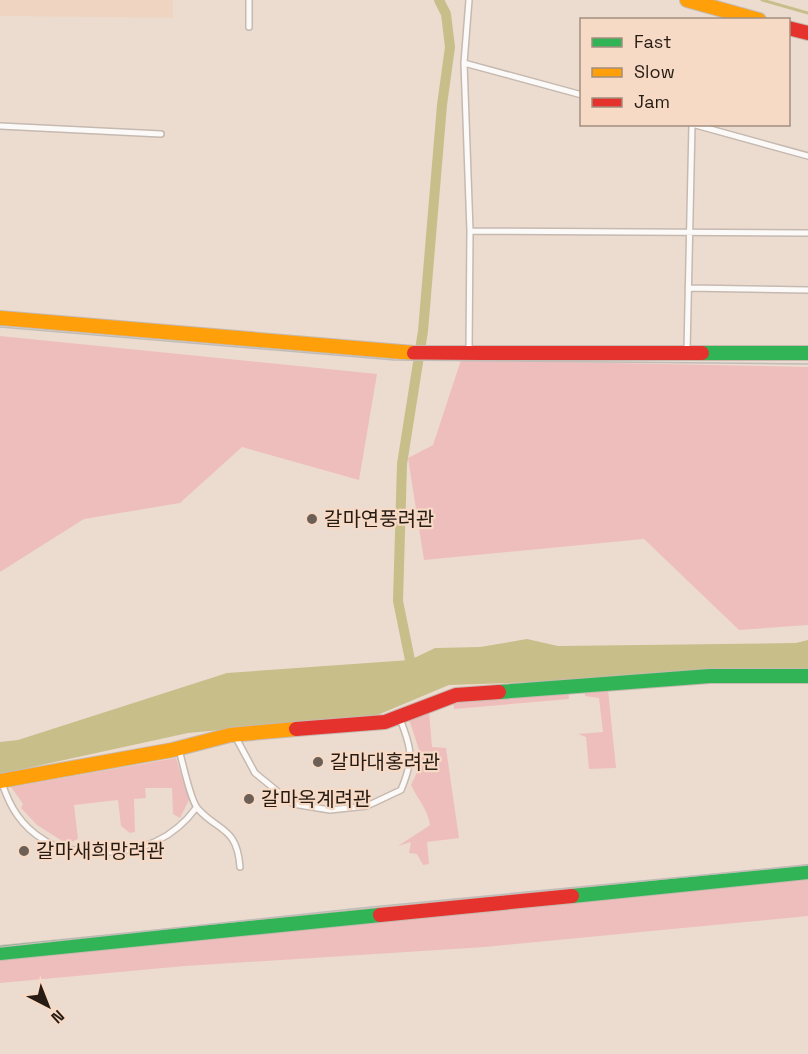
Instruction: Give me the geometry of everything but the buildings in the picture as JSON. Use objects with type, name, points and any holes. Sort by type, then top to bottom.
[{"type":"street","points":[[687,0],[721,15],[744,18]]},
{"type":"street","points":[[790,28],[808,33]]},
{"type":"street","points":[[0,318],[401,353],[808,353]]},
{"type":"street","points":[[1,781],[179,748],[234,735],[386,722],[456,695],[710,676],[808,676]]},
{"type":"street","points":[[0,953],[808,872]]},
{"type":"lane","points":[[249,0],[249,27]]},
{"type":"lane","points":[[469,0],[464,63],[470,231],[469,352]]},
{"type":"lane","points":[[464,63],[580,94]]},
{"type":"lane","points":[[0,126],[161,134]]},
{"type":"lane","points":[[687,353],[692,126]]},
{"type":"lane","points":[[699,126],[808,156]]},
{"type":"lane","points":[[470,231],[808,233]]},
{"type":"lane","points":[[688,288],[808,290]]},
{"type":"lane","points":[[234,735],[255,773],[293,804],[330,810],[358,807],[367,806],[401,790],[411,766],[411,747],[399,717]]},
{"type":"lane","points":[[179,748],[196,808],[224,827],[239,851],[240,867]]},
{"type":"lane","points":[[1,781],[9,805],[23,824],[45,842],[72,850],[110,854],[144,846],[167,837],[185,823],[196,808]]},
{"type":"shaded area","points":[[0,0],[173,0],[173,18],[0,16]]},
{"type":"shaded area","points":[[0,336],[377,374],[359,480],[242,447],[180,503],[84,519],[0,572]]},
{"type":"shaded area","points":[[461,360],[808,367],[808,625],[739,630],[644,539],[424,560],[408,458],[433,445]]},
{"type":"shaded area","points":[[527,639],[558,646],[796,643],[808,640],[808,673],[449,685],[375,716],[188,733],[0,774],[0,742],[18,740],[227,673],[410,660],[435,648],[480,647]]},
{"type":"shaded area","points":[[608,690],[616,768],[589,769],[586,737],[578,734],[603,732],[599,698],[585,696],[585,692]]},
{"type":"shaded area","points":[[568,691],[569,699],[454,709],[453,700]]},
{"type":"shaded area","points":[[429,711],[432,747],[446,748],[459,838],[427,842],[429,864],[423,865],[417,854],[409,853],[411,842],[398,846],[430,825],[425,809],[411,785],[420,766],[420,753],[409,719]]},
{"type":"shaded area","points":[[176,758],[189,800],[180,818],[173,814],[172,788],[145,788],[146,798],[134,799],[135,832],[130,833],[121,826],[118,800],[74,805],[78,839],[67,844],[37,825],[21,808],[23,804],[11,787]]},
{"type":"shaded area","points":[[808,872],[808,916],[485,947],[185,966],[0,983],[0,953]]},
{"type":"waterway","points":[[410,660],[398,601],[402,464],[423,331],[442,105],[450,47],[446,14],[439,0]]},
{"type":"waterway","points":[[762,0],[808,13]]},
{"type":"tram line","points":[[0,327],[394,360],[808,364]]},
{"type":"tram line","points":[[0,947],[361,908],[808,865]]},
{"type":"traffic: fast","points":[[702,353],[808,353]]},
{"type":"traffic: fast","points":[[499,692],[710,676],[808,676]]},
{"type":"traffic: fast","points":[[572,896],[808,872]]},
{"type":"traffic: fast","points":[[0,953],[380,915]]},
{"type":"traffic: slow","points":[[687,0],[752,18]]},
{"type":"traffic: slow","points":[[0,318],[414,353]]},
{"type":"traffic: slow","points":[[0,781],[172,750],[230,735],[296,729]]},
{"type":"traffic: jam","points":[[790,28],[808,33]]},
{"type":"traffic: jam","points":[[414,353],[702,353]]},
{"type":"traffic: jam","points":[[296,729],[385,722],[456,695],[499,692]]},
{"type":"traffic: jam","points":[[380,915],[572,896]]},
{"type":"place","name":"갈마연풍려관","points":[[312,519]]},
{"type":"place","name":"갈마대홍려관","points":[[318,762]]},
{"type":"place","name":"갈마옥계려관","points":[[249,799]]},
{"type":"place","name":"갈마새희망려관","points":[[24,851]]}]
